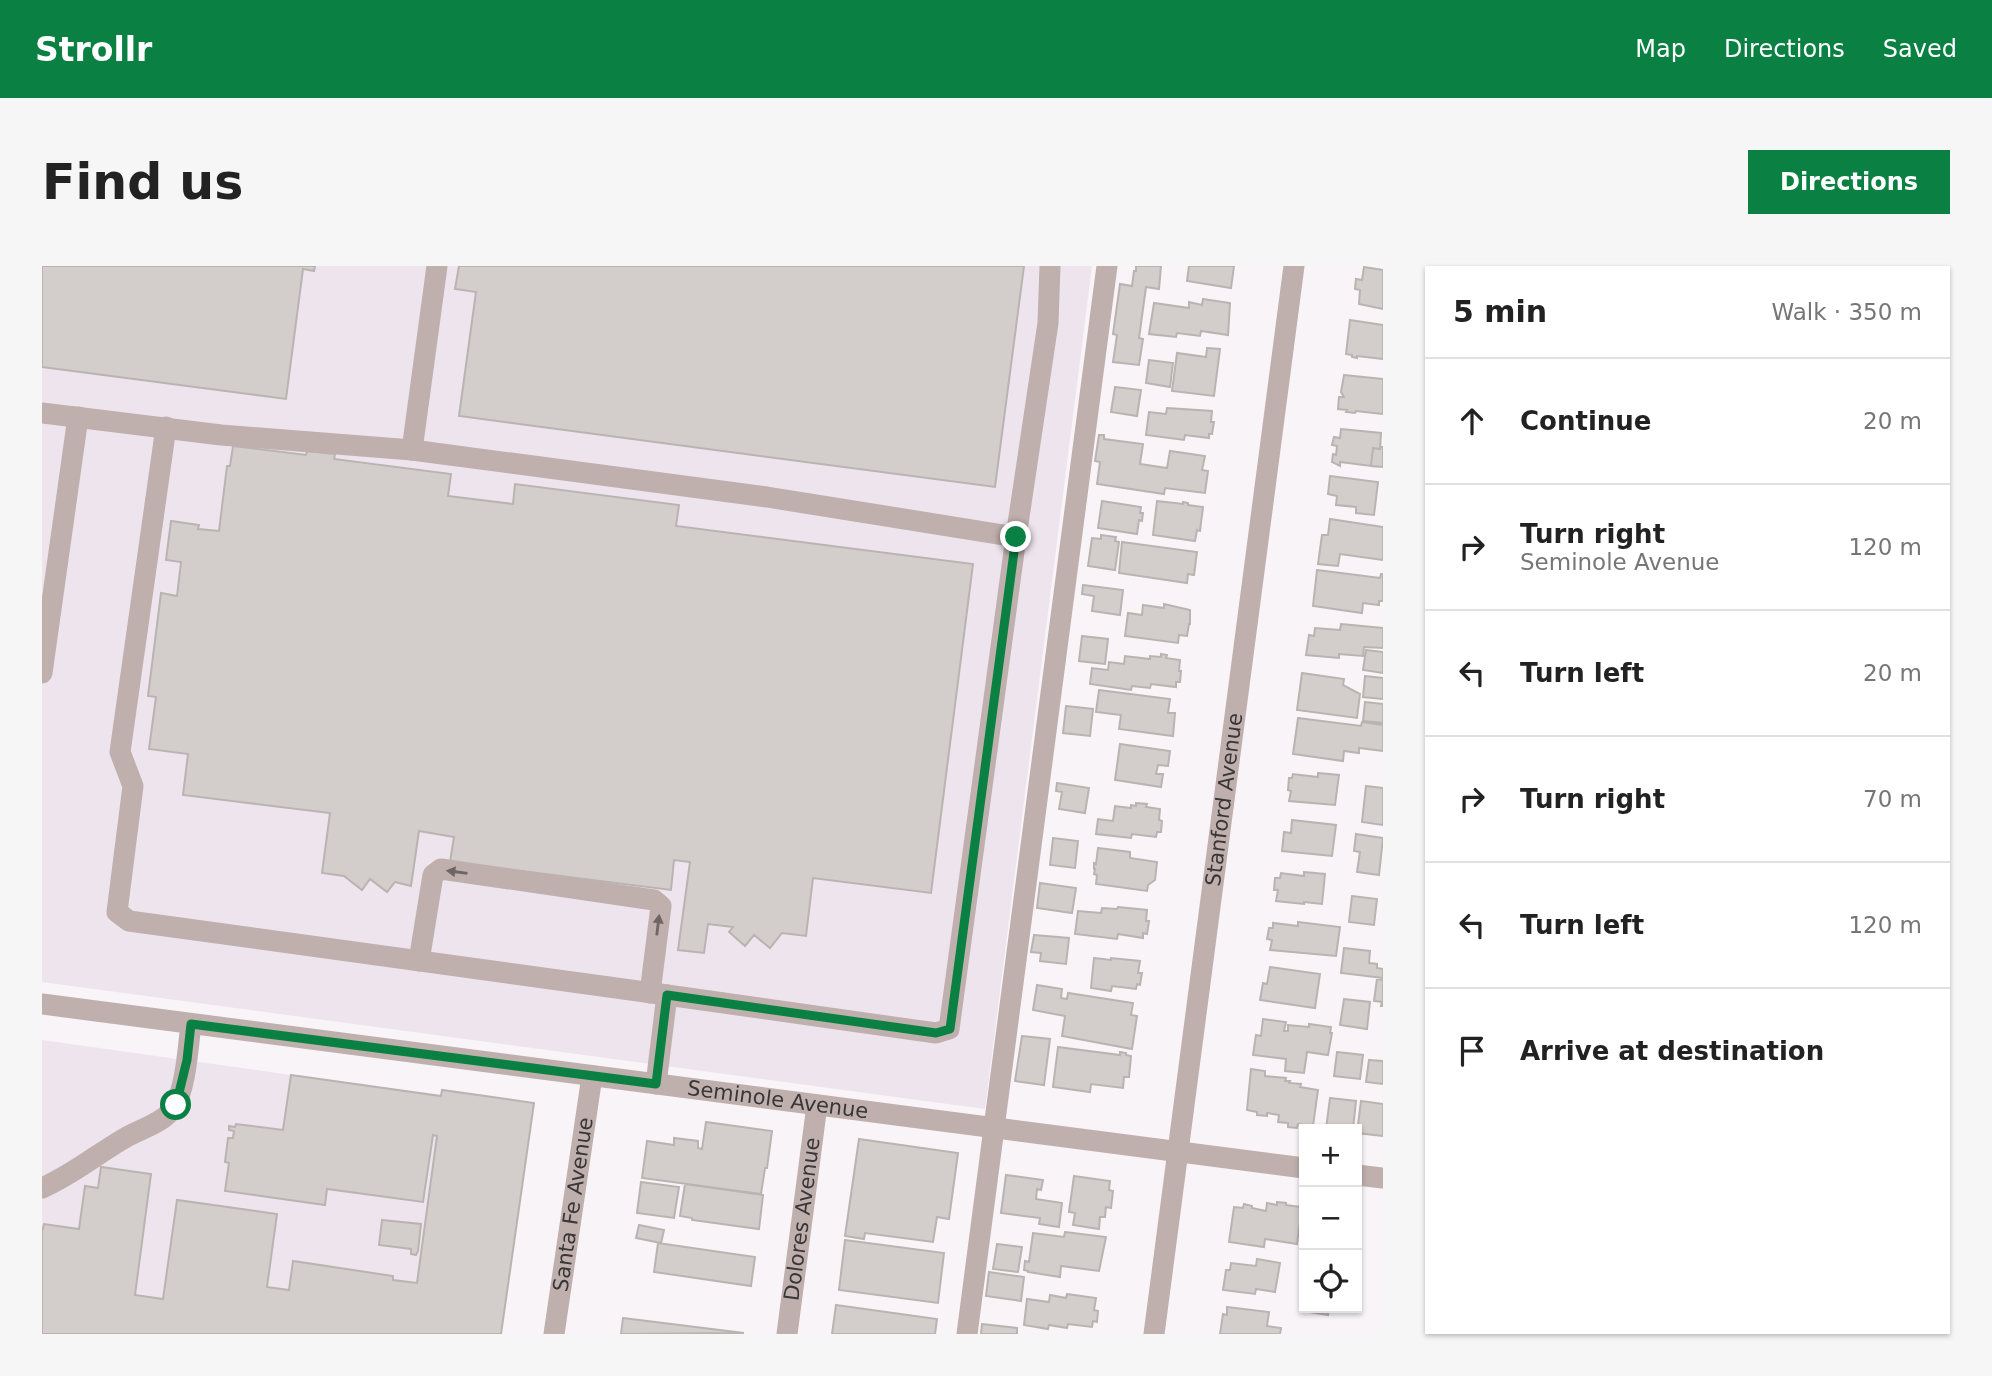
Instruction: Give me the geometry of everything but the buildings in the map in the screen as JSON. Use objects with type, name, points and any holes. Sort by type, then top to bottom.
[{"type":"street","points":[[412,450],[436,266]]},
{"type":"street","points":[[166,427],[120,752],[133,786],[117,912],[129,921],[936,1033],[950,1029],[1016,537],[1048,323],[1050,266]]},
{"type":"street","points":[[967,1334],[1107,266]]},
{"type":"street","name":"Stanford Avenue","points":[[1154,1334],[1294,266]]},
{"type":"street","points":[[42,413],[221,435],[412,450],[768,497],[1016,537]]},
{"type":"street","points":[[42,673],[78,417]]},
{"type":"street","points":[[419,961],[433,875],[440,869],[653,900],[661,906],[656,1084]]},
{"type":"street","name":"Seminole Avenue","points":[[42,1004],[1299,1167]]},
{"type":"street","points":[[42,1188],[167,1116],[179,1098],[191,1024]]},
{"type":"street","name":"Santa Fe Avenue","points":[[554,1334],[592,1076]]},
{"type":"street","name":"Dolores Avenue","points":[[787,1334],[817,1105]]},
{"type":"street","points":[[1362,1176],[1383,1178]]},
{"type":"shaded area","points":[[42,266],[1092,266],[985,1109],[42,982]]},
{"type":"shaded area","points":[[42,1040],[441,1096],[534,1103],[501,1334],[42,1334]]},
{"type":"route","points":[[176,1105],[187,1060],[191,1024],[656,1084],[667,995],[936,1033],[950,1029],[1016,537]]}]
